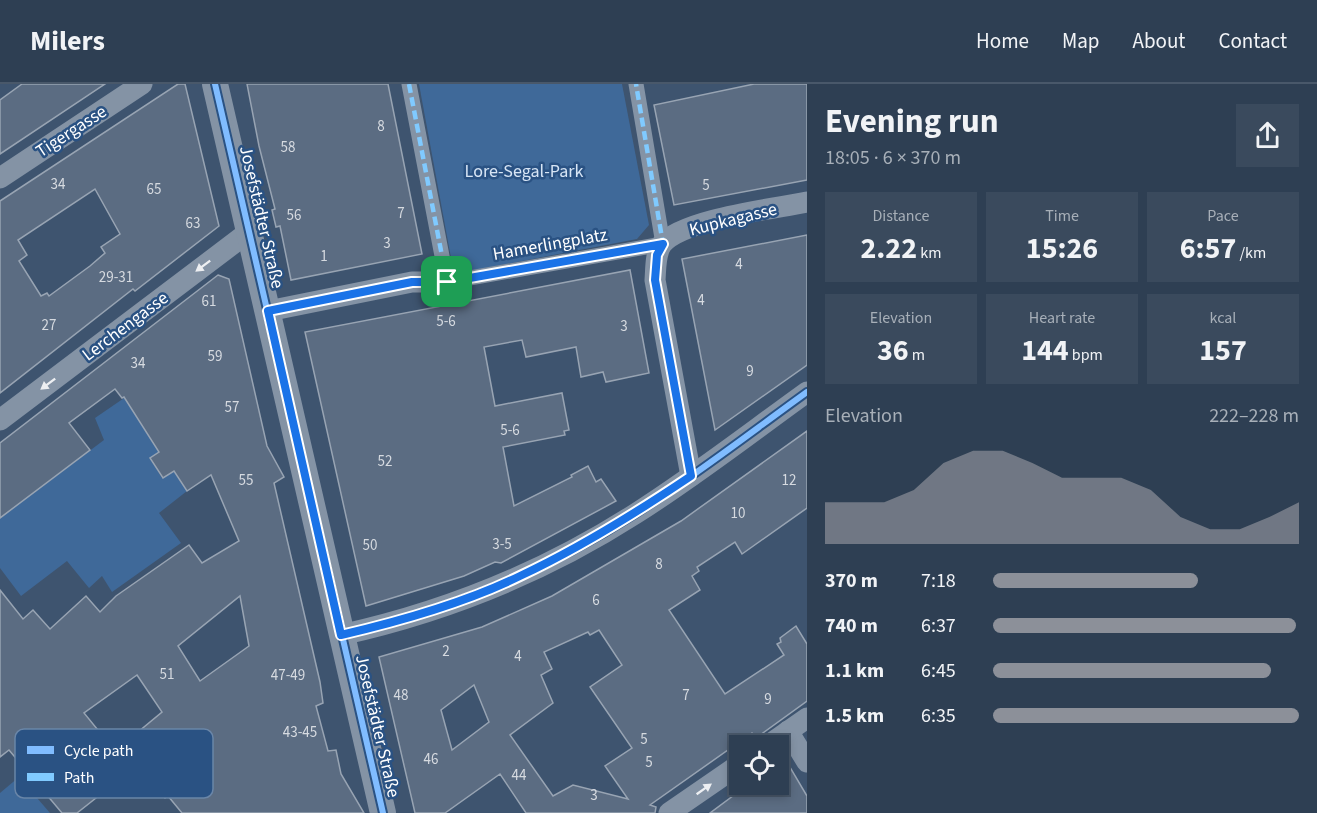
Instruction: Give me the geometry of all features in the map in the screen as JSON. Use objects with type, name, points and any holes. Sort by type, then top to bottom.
[{"type":"street","name":"Tigergasse","points":[[0,178],[142,84]]},
{"type":"street","name":"Josefstädter Straße","points":[[215,84],[383,813]]},
{"type":"street","points":[[268,311],[412,282],[447,282],[409,84]]},
{"type":"street","points":[[636,84],[663,244],[657,255],[655,280],[691,476]]},
{"type":"street","name":"Kupkagasse","points":[[663,244],[691,226],[807,202]]},
{"type":"street","name":"Lerchengasse","points":[[0,420],[250,231]]},
{"type":"street","name":"Hamerlingplatz","points":[[447,282],[663,244]]},
{"type":"street","points":[[341,635],[455,602],[518,577],[578,547],[634,514],[691,476],[807,392]]},
{"type":"street","points":[[782,735],[807,718]]},
{"type":"street","points":[[788,731],[807,762]]},
{"type":"street","points":[[669,813],[729,772]]},
{"type":"green space","name":"Lore-Segal-Park","points":[[419,84],[622,84],[649,225],[637,239],[454,274]]},
{"type":"green space","points":[[184,357],[192,388],[141,424],[159,452],[150,458],[162,478],[174,471],[187,491],[159,513],[181,543],[112,592],[102,576],[89,588],[67,561],[21,596],[0,568],[0,518],[104,440],[95,418]]},
{"type":"green space","points":[[15,780],[15,798],[37,798],[50,813],[0,813],[0,793]]},
{"type":"building","points":[[22,84],[105,84],[0,154],[0,100]]},
{"type":"building","points":[[178,84],[185,84],[219,226],[135,291],[133,289],[0,393],[0,201]],"holes":[[[95,189],[120,234],[101,247],[105,253],[49,296],[47,293],[41,296],[19,261],[27,255],[18,240]]]},
{"type":"building","points":[[247,84],[388,84],[422,254],[291,280],[280,226],[276,227],[272,210],[275,209],[259,146]]},
{"type":"building","points":[[754,84],[807,84],[807,180],[674,205],[654,105]]},
{"type":"building","points":[[807,235],[807,365],[715,430],[682,259]]},
{"type":"building","points":[[630,270],[649,373],[606,382],[603,372],[581,377],[576,347],[526,357],[522,340],[484,347],[495,406],[562,393],[569,430],[564,431],[565,435],[503,447],[514,506],[572,477],[571,475],[588,466],[596,482],[601,479],[616,501],[501,563],[495,562],[464,576],[366,606],[305,332]]},
{"type":"building","points":[[218,275],[229,279],[267,446],[284,477],[274,483],[320,682],[323,703],[316,706],[328,751],[336,750],[341,774],[364,813],[182,813],[170,798],[213,798],[213,729],[142,729],[162,712],[137,675],[84,713],[97,729],[15,729],[15,757],[9,750],[0,757],[0,590],[23,619],[33,610],[50,629],[86,596],[100,612],[116,596],[189,545],[202,563],[239,541],[211,475],[187,491],[174,471],[163,478],[150,458],[159,452],[124,397],[122,398],[115,389],[69,423],[90,450],[0,518],[0,443]],"holes":[[[240,596],[249,646],[200,681],[178,646]]]},
{"type":"building","points":[[807,431],[807,508],[742,554],[735,542],[697,567],[699,571],[692,576],[700,590],[669,610],[725,694],[784,655],[777,644],[781,642],[780,638],[796,626],[807,644],[807,701],[760,735],[752,733],[729,735],[729,749],[650,805],[656,807],[655,813],[526,813],[500,774],[445,813],[415,813],[379,657],[482,627],[552,596],[681,521]],"holes":[[[599,630],[622,665],[590,687],[632,748],[605,766],[628,799],[573,785],[553,796],[510,735],[553,703],[541,675],[552,669],[544,652],[588,632],[590,635]],[[474,685],[489,722],[452,750],[441,710]]]},
{"type":"building","points":[[789,766],[807,796],[807,813],[710,813],[734,795],[789,795]]},
{"type":"building","points":[[49,798],[96,798],[77,813],[62,813]]},
{"type":"tram line","points":[[210,84],[377,813]]},
{"type":"tram line","points":[[223,84],[388,813]]},
{"type":"marked path","points":[[409,84],[447,282],[663,244],[636,84]]},
{"type":"cycle path","points":[[215,84],[383,813]]},
{"type":"cycle path","points":[[341,635],[380,626],[456,602],[566,554],[657,500],[807,392]]},
{"type":"route","points":[[663,244],[657,255],[655,280],[691,476],[634,514],[578,547],[518,577],[455,602],[341,635],[268,311],[412,282],[447,282],[663,244]]}]
